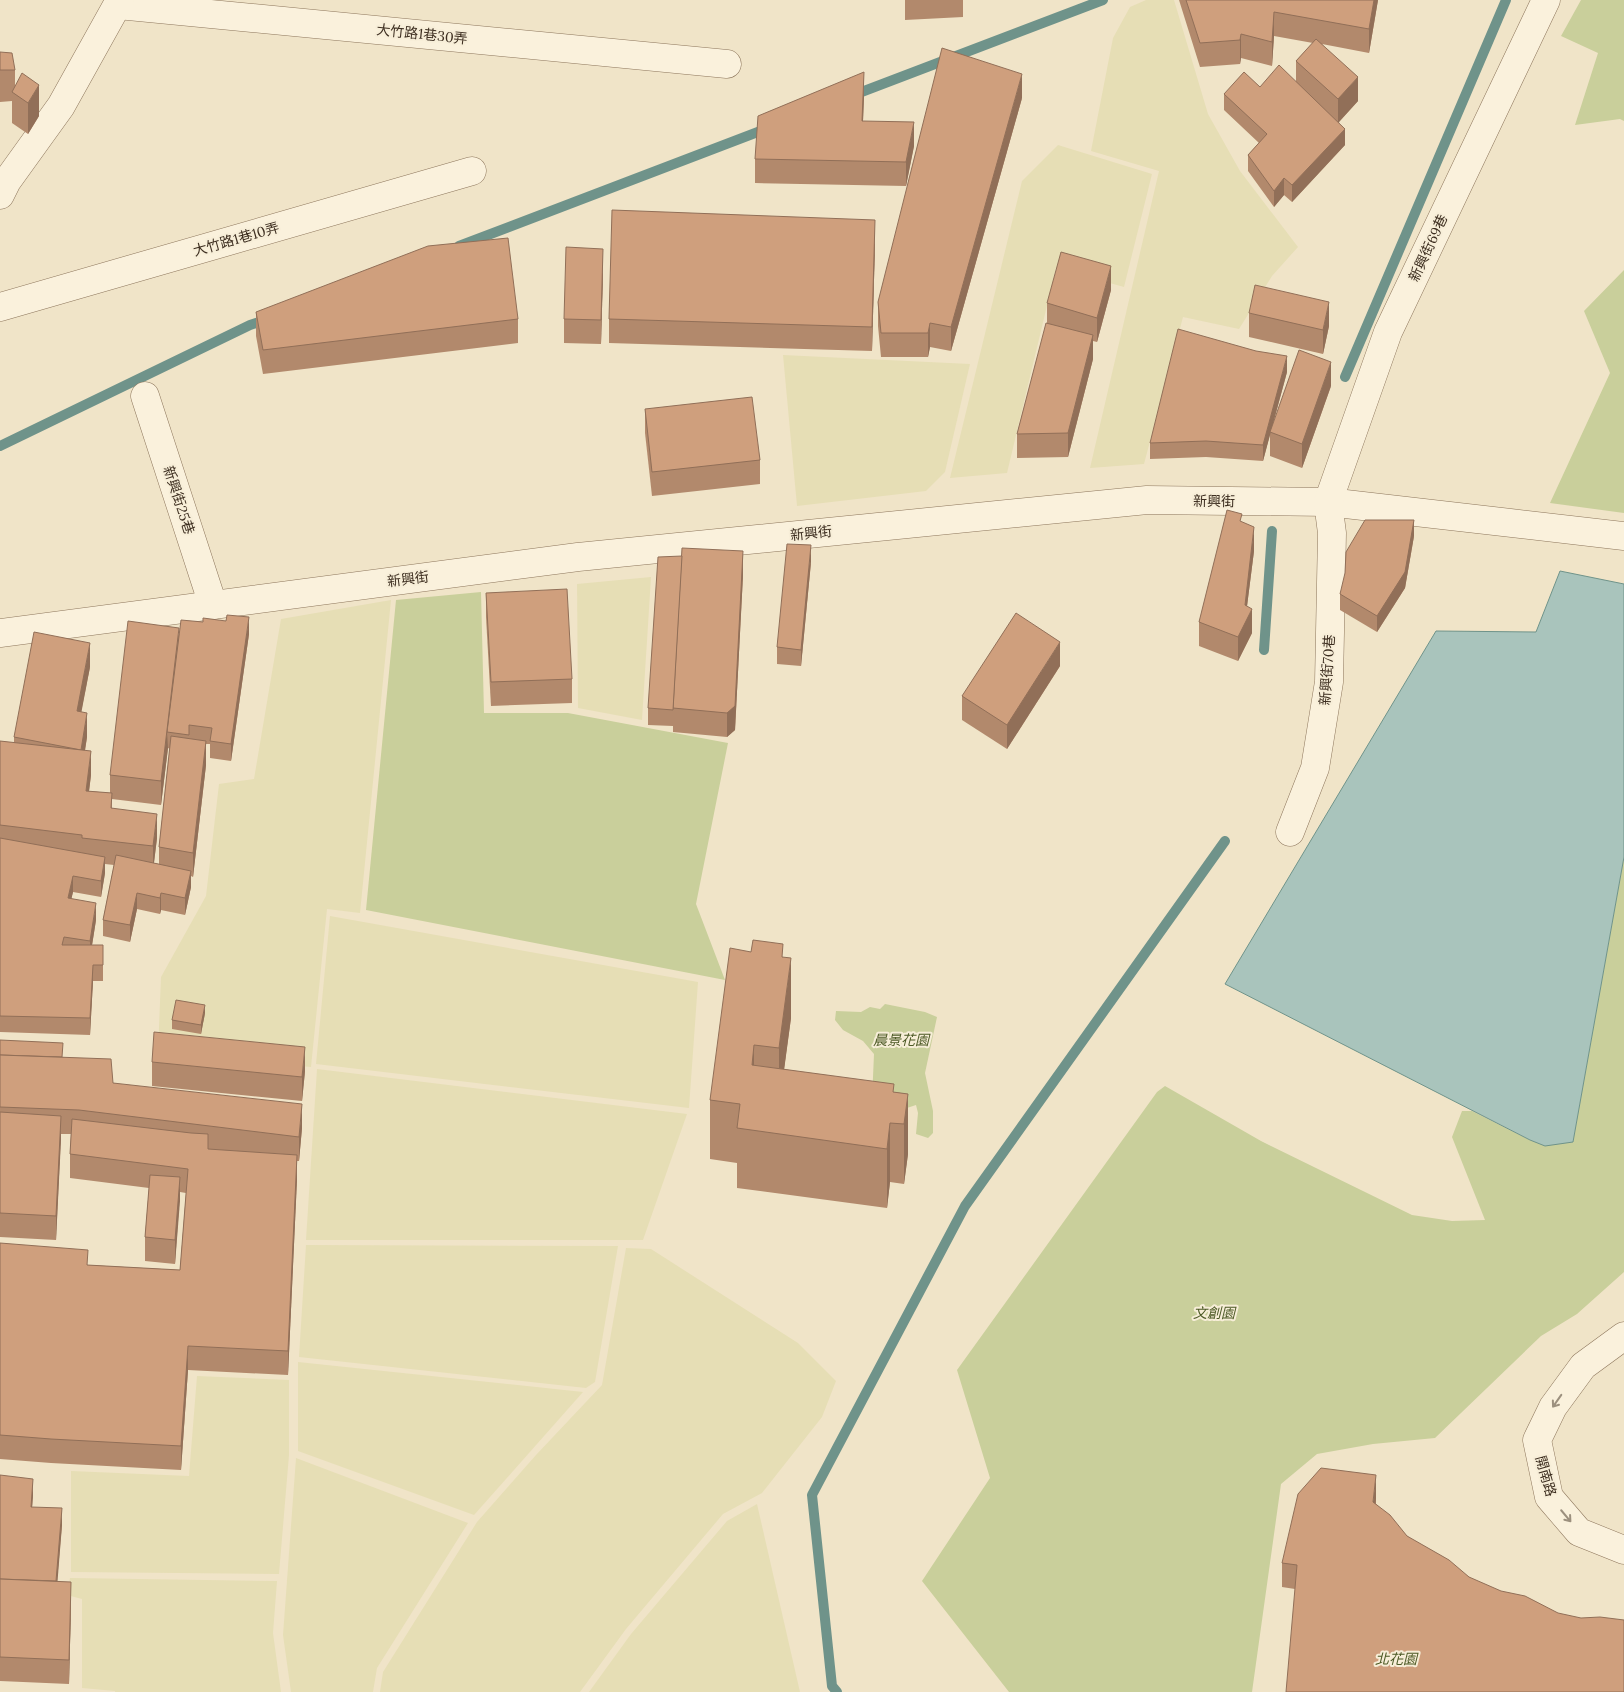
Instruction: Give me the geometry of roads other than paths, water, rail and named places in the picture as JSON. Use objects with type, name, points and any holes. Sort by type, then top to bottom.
[{"type":"street","name":"新興街69巷","points":[[1328,502],[1388,332],[1546,0]]},
{"type":"street","name":"大竹路1巷30弄","points":[[119,2],[727,64]]},
{"type":"street","points":[[0,195],[7,181],[61,106],[119,2]]},
{"type":"street","name":"大竹路1巷10弄","points":[[0,307],[472,171]]},
{"type":"street","name":"新興街25巷","points":[[145,396],[213,605]]},
{"type":"street","name":"新興街","points":[[0,633],[578,557],[1147,500],[1328,502],[1624,536]]},
{"type":"street","name":"新興街70巷","points":[[1290,832],[1315,768],[1329,682],[1332,532],[1328,502]]},
{"type":"street","name":"開南路","points":[[1624,1336],[1583,1366],[1553,1407],[1537,1440],[1549,1497],[1579,1532],[1624,1550]]},
{"type":"water","points":[[1560,571],[1624,584],[1624,857],[1573,1142],[1545,1146],[1225,984],[1436,631],[1536,632]]},
{"type":"waterway","points":[[851,96],[1103,0]]},
{"type":"waterway","points":[[1345,377],[1506,0]]},
{"type":"waterway","points":[[459,246],[768,128]]},
{"type":"waterway","points":[[0,446],[250,325],[268,319]]},
{"type":"waterway","points":[[1264,650],[1272,531]]},
{"type":"waterway","points":[[837,1692],[832,1686],[812,1495],[965,1206],[1225,841]]},
{"type":"park label","name":"晨景花園","points":[[901,1040]]},
{"type":"park label","name":"文創園","points":[[1214,1313]]},
{"type":"park label","name":"北花園","points":[[1396,1659]]}]
